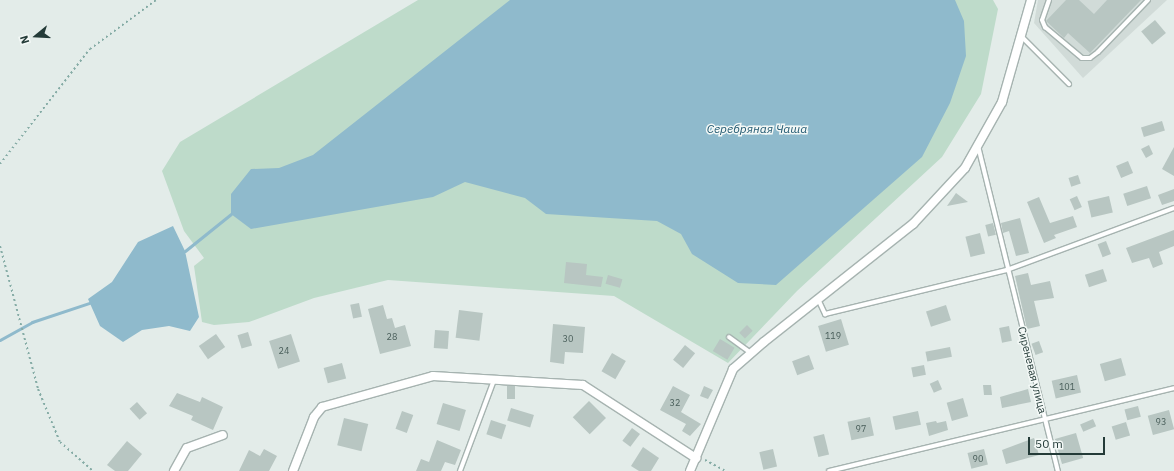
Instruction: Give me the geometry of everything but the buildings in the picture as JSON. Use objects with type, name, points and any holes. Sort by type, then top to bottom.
[{"type":"street","points":[[690,471],[726,382],[733,369],[913,224],[940,198],[978,146],[1002,102],[1031,0]]},
{"type":"street","points":[[293,471],[314,417],[322,407],[423,377],[583,385],[696,458]]},
{"type":"street","points":[[174,471],[187,448],[223,434]]},
{"type":"lane","points":[[1049,0],[1042,20],[1045,27],[1082,58],[1090,58],[1098,52],[1148,0]]},
{"type":"lane","points":[[1021,36],[1069,84]]},
{"type":"lane","name":"Сиреневая улица","points":[[978,146],[1006,270],[1058,471]]},
{"type":"lane","points":[[818,299],[825,314],[1006,270],[1174,208]]},
{"type":"lane","points":[[729,337],[751,353]]},
{"type":"lane","points":[[460,471],[494,380]]},
{"type":"lane","points":[[829,471],[1174,388]]},
{"type":"path","points":[[0,164],[90,49],[156,0]]},
{"type":"path","points":[[0,246],[38,389],[60,442],[93,471]]},
{"type":"path","points":[[696,458],[715,463],[726,471]]},
{"type":"shaded area","points":[[1038,0],[1167,0],[1083,78],[1034,23]]},
{"type":"green space","name":"Серебряная Чаша","points":[[418,0],[993,0],[998,9],[981,94],[942,157],[797,291],[728,363],[614,296],[388,280],[314,298],[249,322],[214,325],[202,322],[194,266],[204,258],[184,231],[162,171],[180,142]]},
{"type":"water","name":"Серебряная Чаша","points":[[510,0],[955,0],[964,21],[966,56],[950,103],[922,157],[776,285],[738,283],[692,254],[681,234],[657,221],[546,214],[525,198],[465,182],[433,197],[251,229],[231,214],[231,194],[251,169],[279,168],[313,155]]},
{"type":"water","points":[[173,226],[185,251],[199,317],[190,331],[169,326],[142,330],[123,342],[100,326],[88,299],[112,282],[138,242]]},
{"type":"waterway","points":[[185,251],[231,214]]},
{"type":"waterway","points":[[0,340],[32,322],[92,302]]}]
